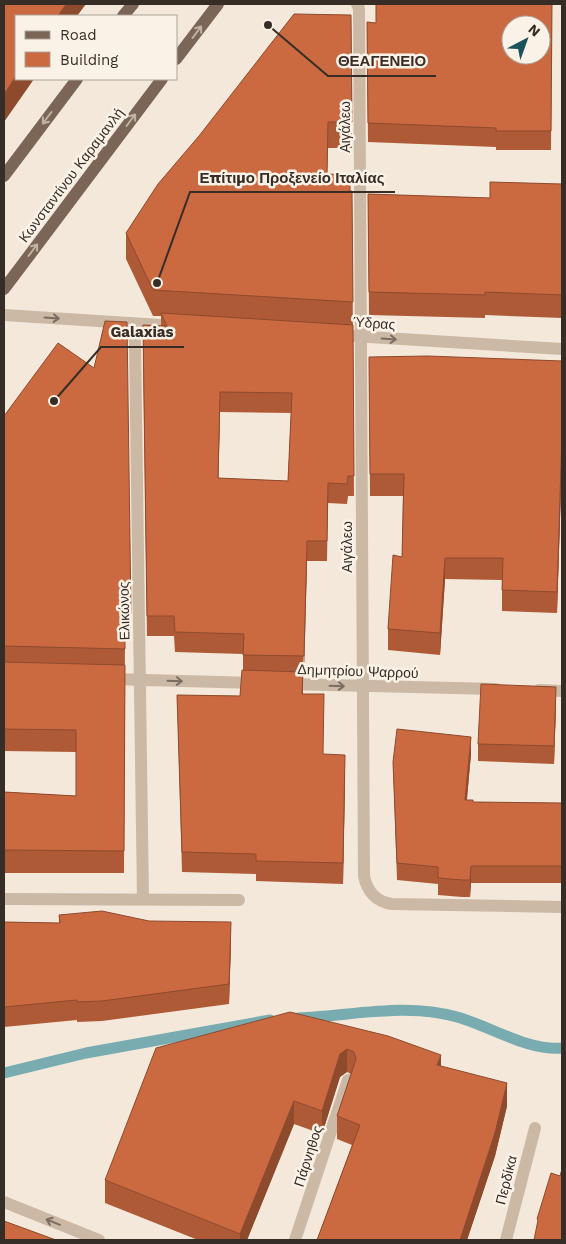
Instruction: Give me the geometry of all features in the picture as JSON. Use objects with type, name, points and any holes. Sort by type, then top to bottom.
[{"type":"main road","points":[[124,15],[133,4]]},
{"type":"main road","points":[[178,56],[218,4]]},
{"type":"main road","points":[[4,176],[75,80]]},
{"type":"main road","name":"Κωνσταντίνου Καραμανλή","points":[[4,289],[161,80]]},
{"type":"street","name":"Αιγάλεω","points":[[357,4],[359,9],[364,876],[366,887],[372,895],[384,903],[392,904],[562,907]]},
{"type":"street","points":[[4,315],[193,327]]},
{"type":"street","name":"Ελικώνος","points":[[133,323],[143,899]]},
{"type":"street","name":"Ύδρας","points":[[341,336],[562,349]]},
{"type":"street","name":"Δημητρίου Ψαρρού","points":[[101,679],[562,691]]},
{"type":"street","points":[[4,899],[239,900]]},
{"type":"street","name":"Πάρνηθος","points":[[295,1240],[348,1080]]},
{"type":"street","name":"Περδίκα","points":[[506,1240],[535,1128]]},
{"type":"street","points":[[4,1202],[98,1240]]},
{"type":"building","points":[[4,4],[66,4],[59,15],[15,15],[15,78],[4,94]]},
{"type":"building","points":[[376,4],[552,4],[551,131],[496,131],[496,128],[368,123],[367,22],[376,23]]},
{"type":"building","points":[[294,14],[351,15],[352,122],[328,122],[327,174],[350,175],[350,191],[352,191],[353,302],[153,290],[126,233],[158,184],[199,136]]},
{"type":"building","points":[[490,182],[562,184],[562,295],[485,292],[485,295],[369,292],[368,194],[490,198]]},
{"type":"building","points":[[161,313],[353,325],[354,476],[348,476],[347,484],[328,483],[327,541],[307,541],[304,656],[243,655],[244,634],[175,632],[174,616],[147,616],[143,325],[167,326]],"holes":[[[220,392],[292,393],[288,481],[218,478]]]},
{"type":"building","points":[[105,321],[127,322],[131,614],[125,614],[125,649],[4,646],[4,416],[58,343],[94,368]]},
{"type":"building","points":[[428,356],[562,361],[562,435],[557,592],[502,590],[503,558],[445,558],[440,633],[388,629],[393,555],[402,557],[404,474],[370,474],[369,357]]},
{"type":"building","points":[[4,662],[125,665],[124,851],[4,850],[4,792],[76,796],[76,730],[4,729]]},
{"type":"building","points":[[242,670],[303,672],[302,694],[324,694],[323,754],[345,755],[343,863],[256,861],[256,854],[182,852],[177,695],[240,696]]},
{"type":"building","points":[[481,684],[556,687],[554,746],[478,744]]},
{"type":"building","points":[[397,729],[471,737],[465,800],[473,800],[473,802],[562,803],[562,866],[471,866],[470,880],[462,880],[438,878],[438,867],[397,863],[393,762]]},
{"type":"building","points":[[102,911],[149,921],[231,922],[229,984],[102,1001],[77,1002],[77,1000],[4,1007],[4,922],[60,923],[59,915]]},
{"type":"building","points":[[290,1012],[388,1036],[441,1055],[437,1065],[507,1083],[495,1133],[460,1240],[317,1240],[360,1125],[337,1116],[356,1059],[354,1052],[347,1049],[340,1054],[322,1111],[294,1101],[240,1234],[105,1180],[156,1048]]},
{"type":"building","points":[[562,1169],[562,1240],[534,1240],[537,1219],[551,1173],[560,1176]]},
{"type":"building","points":[[4,1221],[56,1240],[4,1240]]},
{"type":"waterway","points":[[298,1018],[398,1010],[437,1013],[470,1021],[535,1046],[562,1048]]},
{"type":"waterway","points":[[4,1073],[86,1053],[270,1020]]},
{"type":"place","name":"ΘΕΑΓΕΝΕΙΟ","points":[[268,25]]},
{"type":"place","name":"Επίτιμο Προξενείο Ιταλίας","points":[[157,283]]},
{"type":"place","name":"Galaxias","points":[[54,401]]}]
